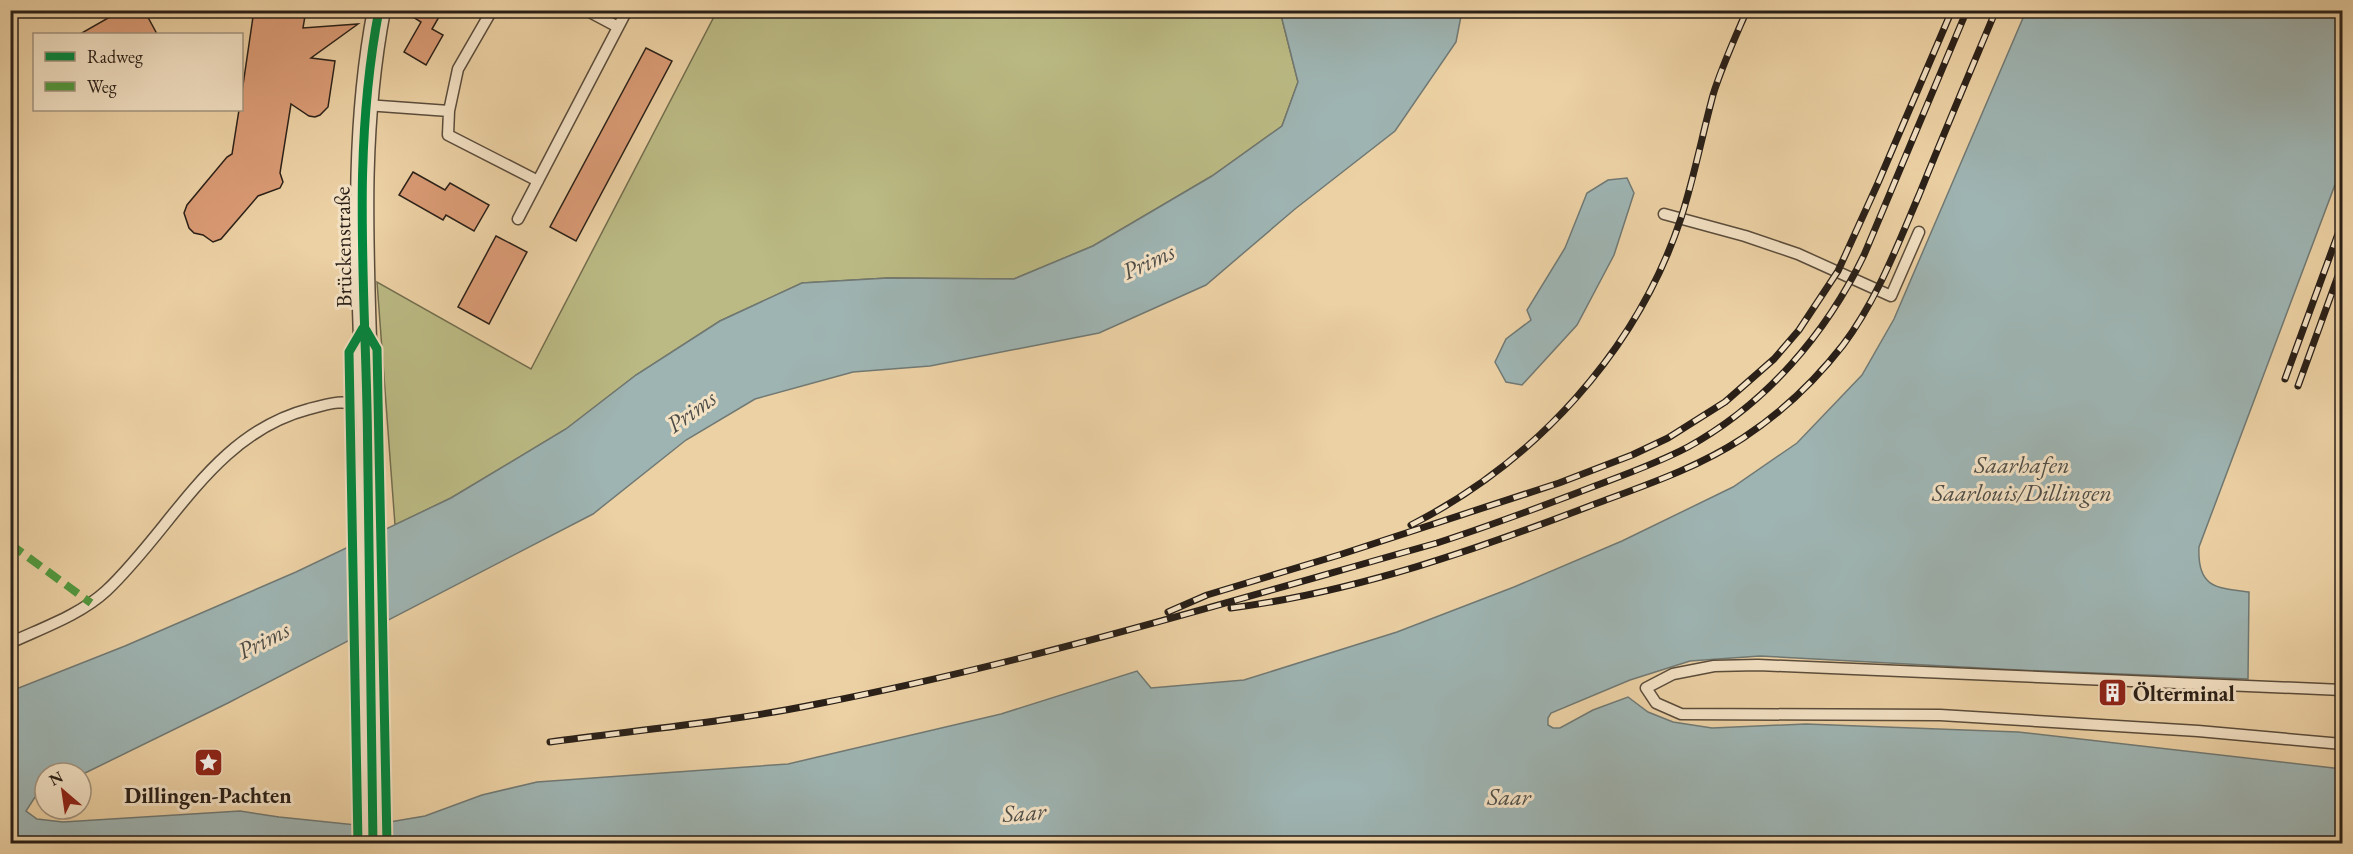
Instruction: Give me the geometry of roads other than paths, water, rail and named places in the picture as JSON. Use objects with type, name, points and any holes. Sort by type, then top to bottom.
[{"type":"street","name":"Brückenstraße","points":[[373,843],[367,406],[361,206],[366,105],[379,10]]},
{"type":"lane","points":[[492,10],[458,69],[449,111],[448,135],[538,181]]},
{"type":"lane","points":[[586,10],[618,27]]},
{"type":"lane","points":[[518,219],[626,12]]},
{"type":"lane","points":[[366,105],[449,111]]},
{"type":"lane","points":[[1664,214],[1745,236],[1798,254],[1891,296],[1919,232]]},
{"type":"lane","points":[[10,643],[91,603],[136,558],[190,491],[220,460],[253,434],[293,413],[337,401],[367,406]]},
{"type":"lane","points":[[2343,690],[1758,665],[1714,666],[1673,674],[1646,688],[1656,703],[1681,714],[1941,715],[2198,731],[2343,744]]},
{"type":"water","points":[[1280,11],[1462,11],[1456,42],[1395,131],[1295,209],[1206,285],[1099,333],[930,366],[853,372],[755,399],[686,440],[593,514],[228,703],[93,769],[93,761],[33,761],[33,800],[26,811],[33,816],[33,821],[93,821],[240,811],[366,826],[425,816],[482,795],[537,782],[788,764],[1001,714],[1137,671],[1151,688],[1244,680],[1397,632],[1514,587],[1622,541],[1733,487],[1797,443],[1862,375],[1894,319],[2026,11],[2342,11],[2342,166],[2199,547],[2201,570],[2210,583],[2218,587],[2249,592],[2248,679],[2018,670],[1760,656],[1690,661],[1630,680],[1551,713],[1548,725],[1560,728],[1593,710],[1628,697],[1648,712],[1673,722],[1712,728],[1806,724],[2018,732],[2342,769],[2342,843],[11,844],[11,691],[125,646],[296,572],[451,498],[566,429],[636,375],[720,321],[802,283],[888,278],[1014,279],[1093,246],[1212,176],[1282,126],[1298,82]]},
{"type":"water","points":[[1627,178],[1634,193],[1614,255],[1577,325],[1522,385],[1506,382],[1495,362],[1506,339],[1531,320],[1527,310],[1565,248],[1587,193],[1608,180]]},
{"type":"railway","points":[[1411,525],[1456,499],[1499,469],[1539,435],[1576,398],[1609,357],[1638,313],[1662,267],[1681,218],[1713,95],[1747,10]]},
{"type":"railway","points":[[1168,612],[1207,595],[1339,555],[1559,483],[1632,455],[1668,438],[1725,402],[1774,359],[1799,330],[1838,271],[1952,10]]},
{"type":"railway","points":[[550,742],[717,721],[784,710],[974,670],[1206,609],[1437,543],[1617,478],[1688,447],[1716,430],[1768,388],[1812,339],[1849,284],[1864,255],[1967,10]]},
{"type":"railway","points":[[1231,608],[1278,601],[1370,580],[1506,537],[1689,467],[1726,449],[1771,418],[1821,371],[1843,345],[1866,310],[1894,253],[1996,10]]},
{"type":"railway","points":[[2285,379],[2342,223]]},
{"type":"railway","points":[[2298,386],[2342,265]]},
{"type":"place","name":"Ölterminal","points":[[2112,693]]},
{"type":"place","name":"Dillingen-Pachten","points":[[208,763]]},
{"type":"water label","name":"Prims","points":[[1148,261]]},
{"type":"water label","name":"Prims","points":[[691,411]]},
{"type":"water label","name":"Saarhafen Saarlouis/Dillingen","points":[[2022,478]]},
{"type":"water label","name":"Prims","points":[[263,640]]},
{"type":"water label","name":"Saar","points":[[1509,796]]},
{"type":"water label","name":"Saar","points":[[1024,812]]}]
